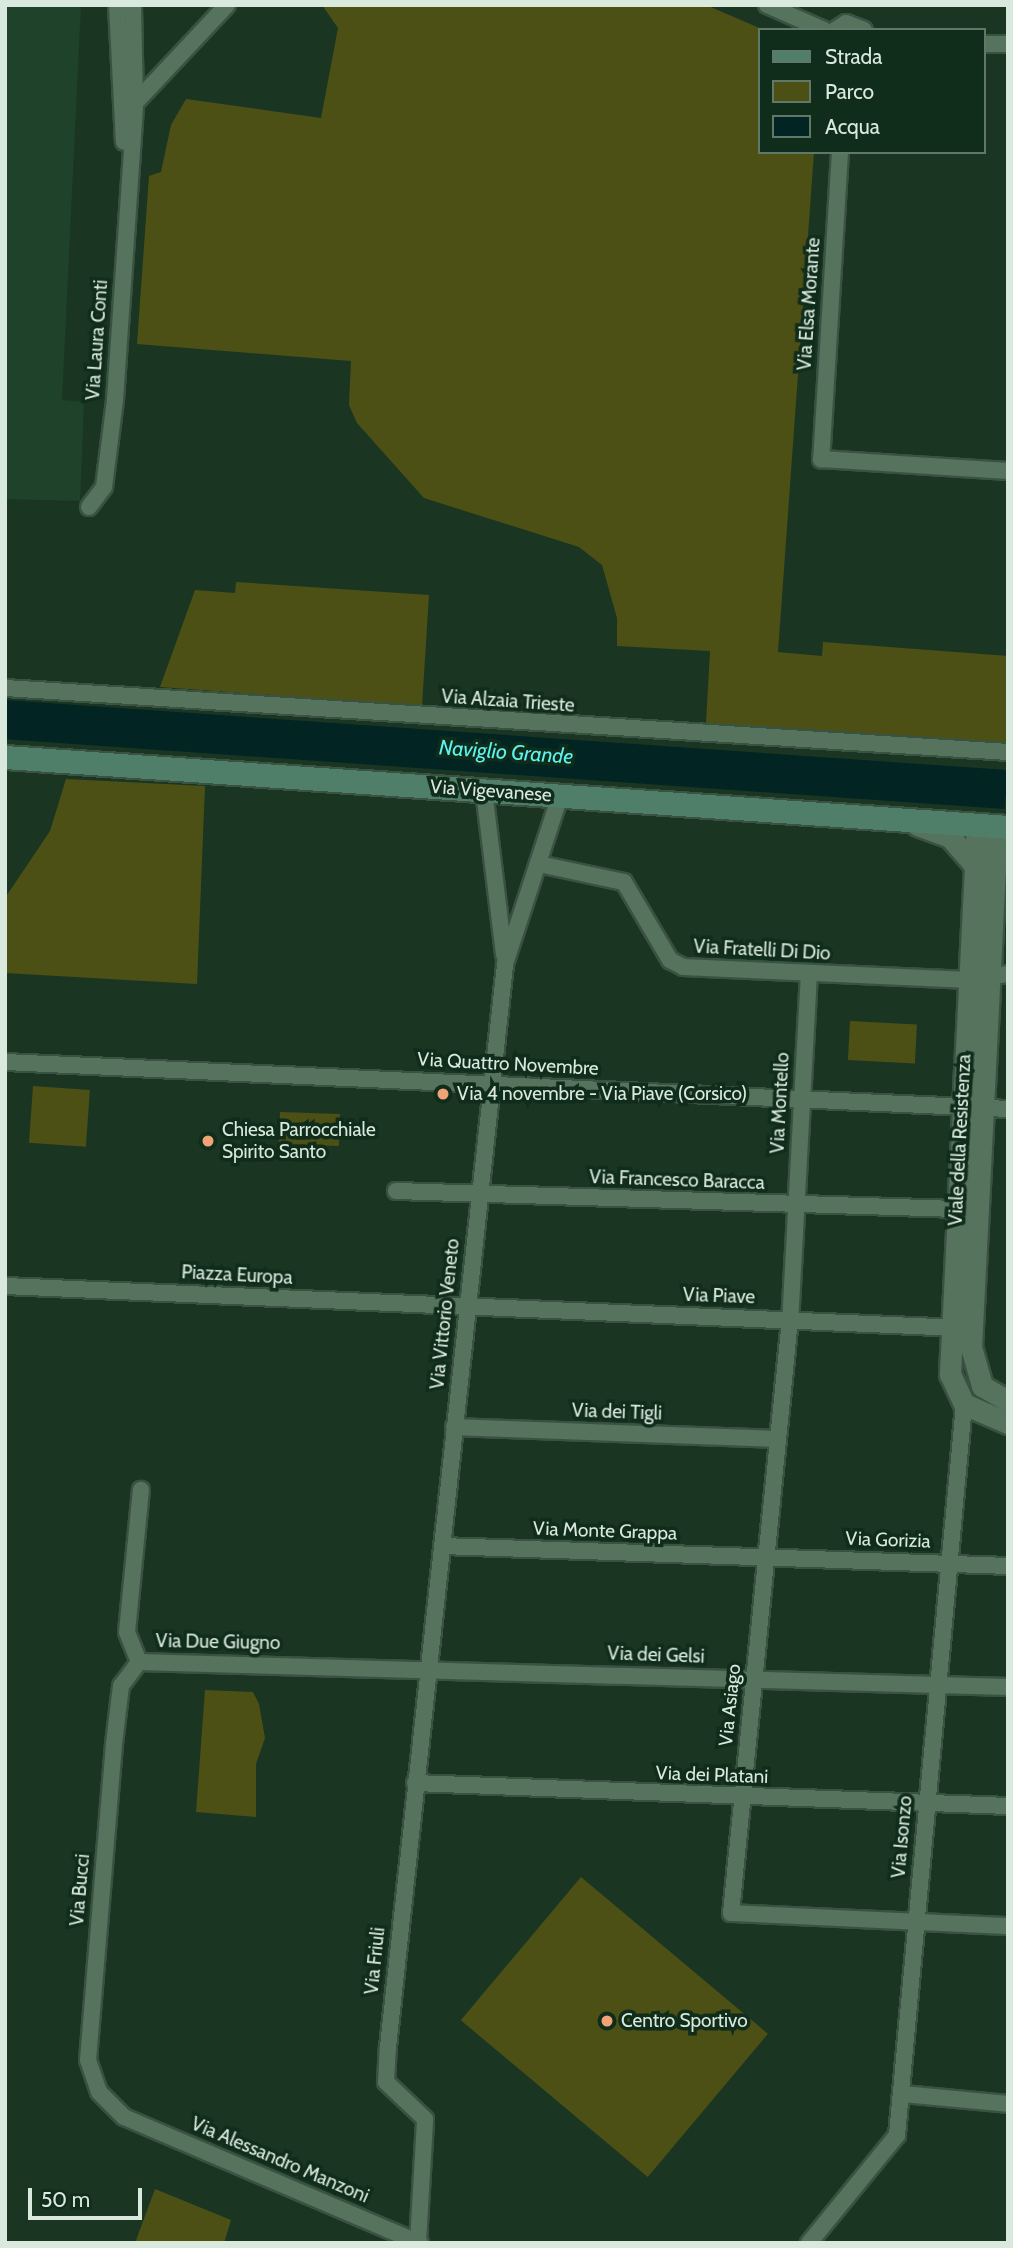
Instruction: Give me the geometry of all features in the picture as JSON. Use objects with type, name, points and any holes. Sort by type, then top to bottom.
[{"type":"main road","name":"Via Vigevanese","points":[[5,757],[994,826]]},
{"type":"street","points":[[117,5],[129,171]]},
{"type":"street","points":[[129,171],[135,103],[133,5]]},
{"type":"street","points":[[135,103],[227,5]]},
{"type":"street","points":[[767,5],[819,28]]},
{"type":"street","points":[[838,28],[846,23],[859,28]]},
{"type":"street","points":[[985,44],[1008,44]]},
{"type":"street","name":"Via Elsa Morante","points":[[840,154],[821,459],[1008,471]]},
{"type":"street","name":"Via Laura Conti","points":[[89,507],[104,487],[115,400],[129,171]]},
{"type":"street","name":"Via Alzaia Trieste","points":[[5,688],[1008,752]]},
{"type":"street","name":"Via Vittorio Veneto","points":[[484,791],[505,964]]},
{"type":"street","name":"Via Vittorio Veneto","points":[[428,1668],[489,1084],[505,964],[560,796]]},
{"type":"street","points":[[898,820],[943,833],[975,866]]},
{"type":"street","name":"Viale della Resistenza","points":[[988,976],[975,866],[994,826]]},
{"type":"street","name":"Viale della Resistenza","points":[[994,826],[994,880],[988,976],[957,1209],[961,1328],[978,1379],[1008,1401]]},
{"type":"street","points":[[994,880],[1008,853]]},
{"type":"street","name":"Via Fratelli Di Dio","points":[[539,864],[624,883],[670,960],[683,967],[809,973],[988,976]]},
{"type":"street","name":"Via Montello","points":[[790,1319],[809,973]]},
{"type":"street","name":"Via Quattro Novembre","points":[[5,1062],[1008,1109]]},
{"type":"street","name":"Viale della Resistenza","points":[[964,1404],[951,1383],[961,1328],[972,1108]]},
{"type":"street","name":"Via Francesco Baracca","points":[[396,1191],[479,1196],[957,1209]]},
{"type":"street","name":"Piazza Europa","points":[[5,1286],[466,1307]]},
{"type":"street","name":"Via Piave","points":[[466,1307],[961,1328]]},
{"type":"street","name":"Via Asiago","points":[[790,1319],[731,1913],[915,1922]]},
{"type":"street","points":[[964,1404],[1008,1423]]},
{"type":"street","name":"Via Isonzo","points":[[809,2243],[897,2136],[903,2094],[915,1922],[964,1404]]},
{"type":"street","name":"Via dei Tigli","points":[[454,1427],[778,1439]]},
{"type":"street","name":"Via Due Giugno","points":[[141,1490],[127,1632],[139,1662],[428,1668]]},
{"type":"street","name":"Via Monte Grappa","points":[[442,1546],[766,1557]]},
{"type":"street","name":"Via Gorizia","points":[[766,1557],[1008,1566]]},
{"type":"street","name":"Via Bucci","points":[[124,2117],[99,2092],[88,2060],[121,1686],[139,1662]]},
{"type":"street","name":"Via dei Gelsi","points":[[428,1668],[1008,1687]]},
{"type":"street","name":"Via Friuli","points":[[419,2242],[425,2119],[387,2082],[428,1668]]},
{"type":"street","name":"Via dei Platani","points":[[415,1783],[1008,1807]]},
{"type":"street","points":[[915,1922],[1008,1926]]},
{"type":"street","points":[[903,2094],[1008,2104]]},
{"type":"street","name":"Via Alessandro Manzoni","points":[[124,2117],[419,2242]]},
{"type":"shaded area","points":[[5,5],[81,5],[62,400],[84,402],[80,501],[5,499]]},
{"type":"green space","points":[[322,5],[706,5],[759,28],[758,154],[814,154],[778,652],[822,656],[823,642],[1008,656],[1008,743],[706,723],[710,651],[617,646],[617,618],[602,565],[579,547],[424,498],[357,423],[349,405],[351,361],[137,344],[149,176],[161,172],[171,125],[186,99],[321,118],[338,28]]},
{"type":"green space","points":[[236,582],[429,595],[422,706],[160,687],[195,590],[235,593]]},
{"type":"green space","points":[[66,779],[205,786],[197,984],[5,973],[5,898],[50,831]]},
{"type":"green space","points":[[850,1021],[917,1025],[915,1063],[848,1060]]},
{"type":"green space","points":[[33,1086],[90,1090],[86,1147],[29,1143]]},
{"type":"green space","points":[[280,1112],[340,1114],[339,1146],[279,1144]]},
{"type":"green space","points":[[205,1690],[253,1692],[259,1704],[265,1738],[256,1764],[256,1817],[196,1812]]},
{"type":"green space","name":"Centro Sportivo","points":[[581,1877],[768,2034],[648,2177],[461,2020]]},
{"type":"green space","points":[[155,2189],[231,2220],[224,2243],[135,2243]]},
{"type":"water","name":"Naviglio Grande","points":[[5,700],[1008,770],[1005,809],[5,739]]},
{"type":"place","name":"Via 4 novembre - Via Piave (Corsico)","points":[[443,1094]]},
{"type":"place","name":"Chiesa Parrocchiale Spirito Santo","points":[[208,1141]]},
{"type":"place","name":"Centro Sportivo","points":[[607,2021]]}]
